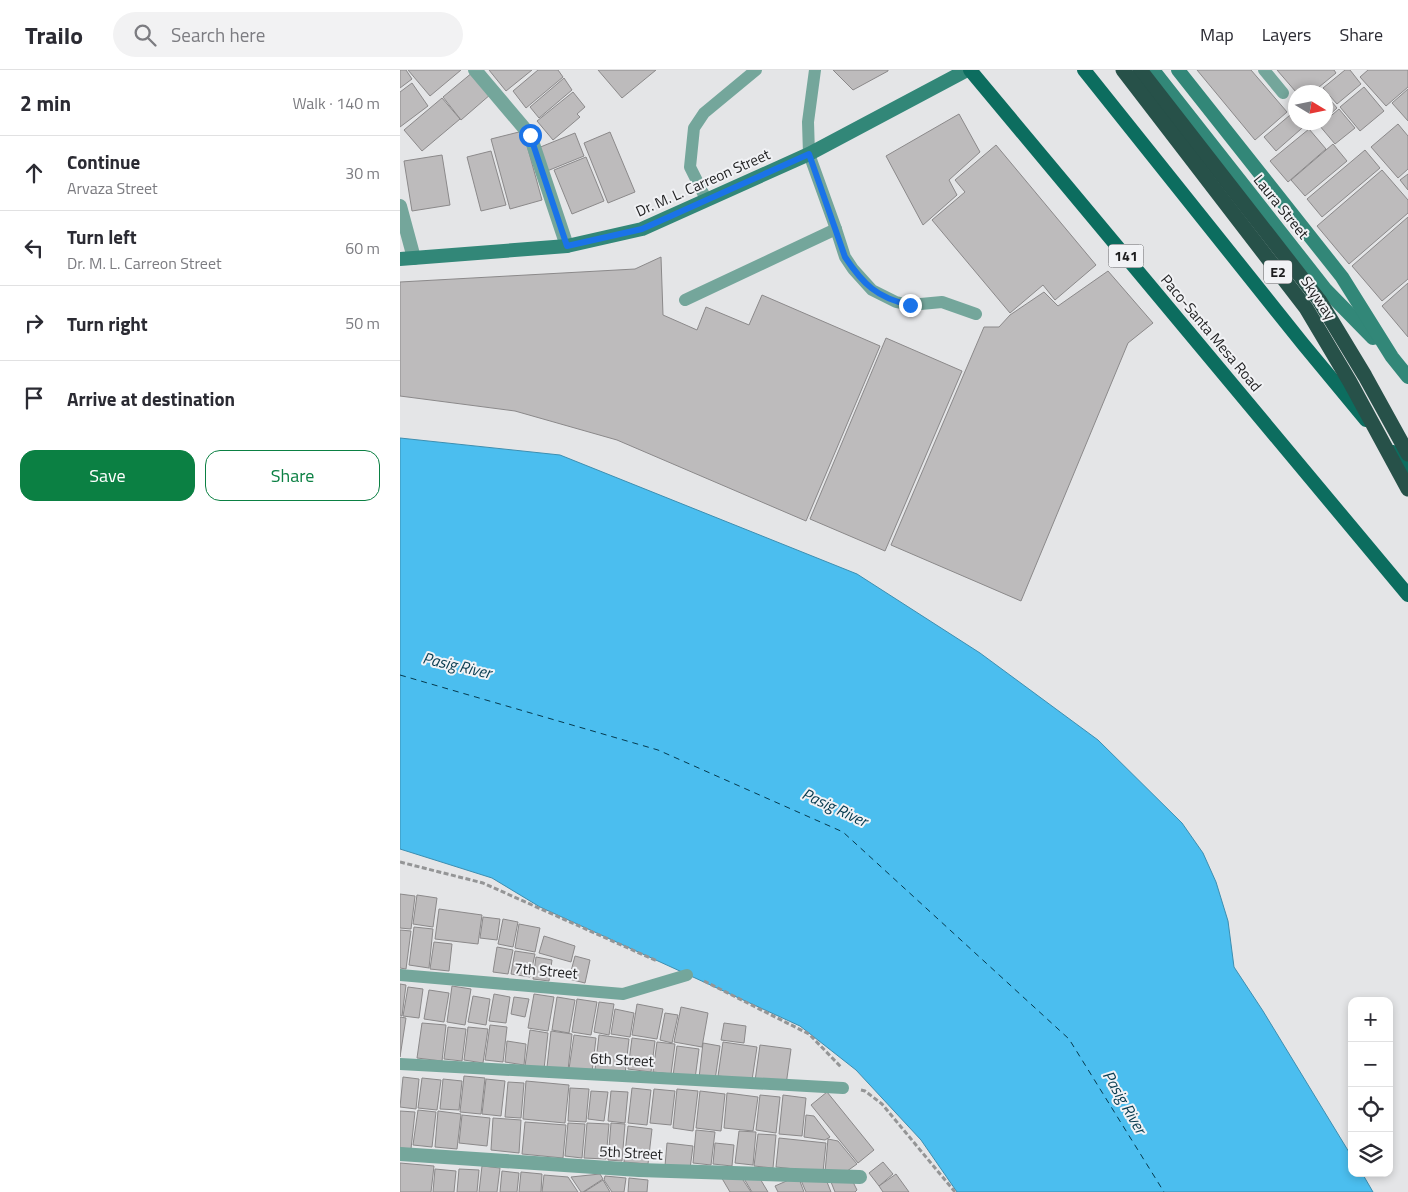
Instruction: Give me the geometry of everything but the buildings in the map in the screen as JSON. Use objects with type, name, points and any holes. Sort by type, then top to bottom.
[{"type":"highway","name":"Skyway","points":[[1123,70],[1306,308],[1350,382],[1408,489]]},
{"type":"highway","name":"Skyway","points":[[1140,70],[1319,300],[1365,376],[1408,454]]},
{"type":"main road","name":"Dr. M. L. Carreon Street","points":[[400,259],[567,246],[642,229],[809,154],[969,70]]},
{"type":"main road","name":"Paco-Santa Mesa Road","points":[[969,70],[1408,595]]},
{"type":"main road","points":[[1084,70],[1303,344],[1408,470]]},
{"type":"main road","name":"Laura Street","points":[[1178,70],[1342,277],[1392,357]]},
{"type":"main road","name":"Laura Street","points":[[1162,73],[1205,136],[1326,290],[1392,357],[1408,377]]},
{"type":"main road","points":[[1205,136],[1220,123]]},
{"type":"main road","points":[[1250,194],[1266,182]]},
{"type":"main road","points":[[1304,261],[1320,249]]},
{"type":"street","points":[[475,70],[530,135],[567,246]]},
{"type":"street","points":[[400,206],[414,258]]},
{"type":"street","name":"5th Street","points":[[400,1154],[639,1170],[860,1177]]},
{"type":"lane","points":[[706,199],[690,167],[694,128],[704,113],[756,70]]},
{"type":"lane","points":[[814,70],[808,122],[809,154],[845,257],[872,290],[896,302],[910,305],[942,302],[976,314]]},
{"type":"lane","points":[[1264,70],[1283,93]]},
{"type":"lane","points":[[685,300],[836,229]]},
{"type":"lane","name":"7th Street","points":[[400,975],[622,994],[687,975]]},
{"type":"lane","name":"6th Street","points":[[400,1064],[843,1088]]},
{"type":"path","points":[[400,862],[484,883],[687,975],[711,984],[810,1034],[844,1070]]},
{"type":"path","points":[[858,1084],[864,1091],[882,1104],[955,1192]]},
{"type":"path","points":[[843,1088],[864,1091]]},
{"type":"water","name":"Pasig River","points":[[400,438],[560,455],[857,574],[980,653],[1098,740],[1182,823],[1203,853],[1216,882],[1228,921],[1234,967],[1348,1150],[1348,1177],[1364,1177],[1373,1192],[957,1192],[921,1140],[856,1070],[800,1026],[540,907],[492,878],[400,849]]},
{"type":"ferry route","points":[[400,675],[658,750],[843,832],[1069,1039],[1164,1192]]},
{"type":"route","points":[[530,135],[567,246],[642,229],[809,154],[845,257],[853,269],[872,290],[896,302],[910,305]]}]
